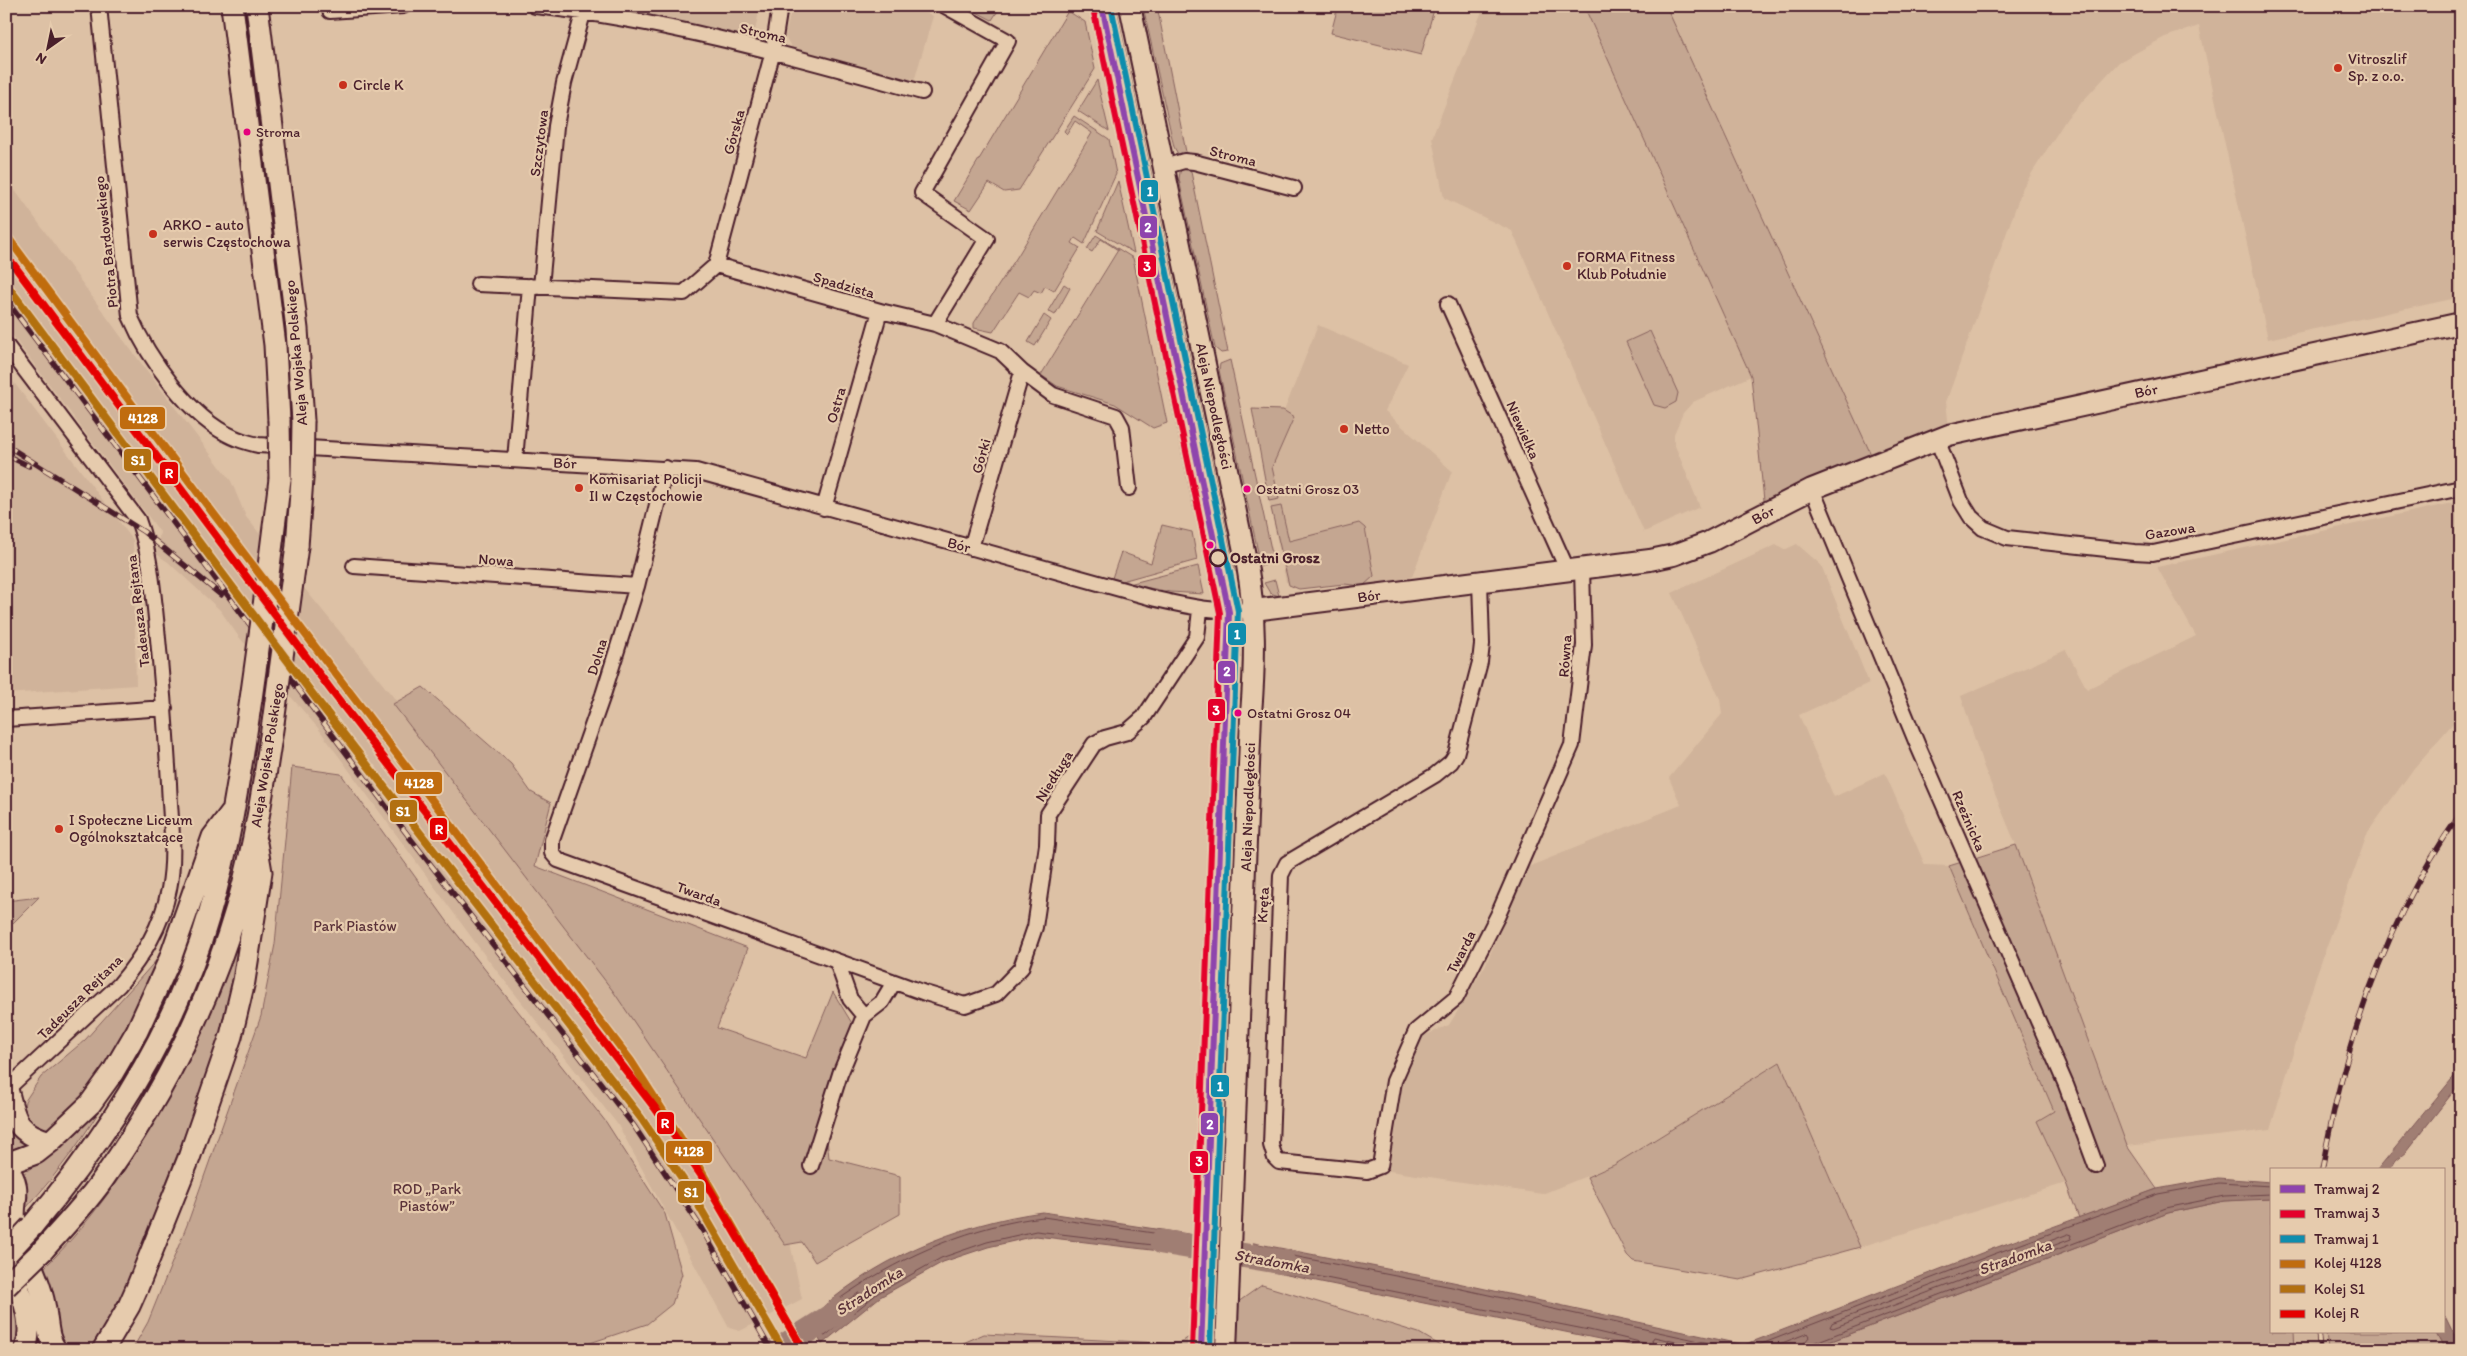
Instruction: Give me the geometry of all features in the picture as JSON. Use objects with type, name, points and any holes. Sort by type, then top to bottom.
[{"type":"main road","name":"Aleja Wojska Polskiego","points":[[6,1254],[74,1176],[96,1145],[140,1074],[165,1026],[184,985],[209,917],[234,808],[251,700],[280,478],[275,345],[232,6]]},
{"type":"main road","name":"Aleja Wojska Polskiego","points":[[6,1286],[43,1250],[106,1176],[182,1049],[223,950],[238,904],[254,835],[273,723],[297,546],[302,479],[303,421],[297,329],[257,6]]},
{"type":"main road","points":[[6,1165],[36,1153],[50,1142],[90,1104],[113,1072],[137,1031],[170,959],[212,837],[234,808]]},
{"type":"main road","points":[[104,1350],[130,1306],[189,1158],[231,1036],[244,981],[261,872],[254,835]]},
{"type":"main road","points":[[6,1090],[15,1120],[23,1130],[33,1137],[50,1142]]},
{"type":"street","name":"Piotra Bardowskiego","points":[[99,6],[130,316],[150,355],[188,403],[207,420],[231,436],[258,445]]},
{"type":"street","points":[[329,8],[403,6]]},
{"type":"street","name":"Stroma","points":[[535,6],[585,9],[772,51],[922,92]]},
{"type":"street","name":"Górska","points":[[716,265],[772,51],[780,6]]},
{"type":"street","points":[[935,324],[987,239],[922,193],[1008,41],[945,6]]},
{"type":"street","name":"Aleja Niepodległości","points":[[1130,6],[1247,565],[1254,610],[1255,664],[1251,714],[1226,1350]]},
{"type":"street","name":"Szczytowa","points":[[515,460],[556,126],[564,83],[585,9]]},
{"type":"street","name":"Stroma","points":[[1164,167],[1184,161],[1194,162],[1294,188]]},
{"type":"street","points":[[478,284],[684,293],[716,265]]},
{"type":"street","name":"Spadzista","points":[[716,265],[880,312],[935,324],[1000,350],[1022,372],[1053,395],[1116,416],[1122,427],[1129,488]]},
{"type":"street","name":"Niewielka","points":[[1448,304],[1574,569]]},
{"type":"street","name":"Ostra","points":[[824,508],[880,312]]},
{"type":"street","name":"Bór","points":[[258,445],[696,471],[824,508],[1200,610],[1229,612],[1480,582],[1674,555],[1729,533],[1812,489],[1937,439],[1986,426],[2461,323]]},
{"type":"street","name":"Tadeusza Rejtana","points":[[6,345],[138,520],[147,548],[153,579],[165,708],[173,864],[164,910],[147,948],[120,985],[6,1090]]},
{"type":"street","name":"Górki","points":[[971,548],[1022,372]]},
{"type":"street","name":"Gazowa","points":[[1937,439],[1961,501],[1971,517],[1983,528],[2007,538],[2134,552],[2153,553],[2170,550],[2461,488]]},
{"type":"street","name":"Dolna","points":[[552,853],[552,840],[603,695],[636,586],[666,468]]},
{"type":"street","name":"Rzeźnicka","points":[[1812,489],[1918,746],[2066,1085],[2096,1166]]},
{"type":"street","name":"Nowa","points":[[354,566],[636,586]]},
{"type":"street","name":"Równa","points":[[1572,745],[1584,645],[1574,569]]},
{"type":"street","name":"Kręta","points":[[1380,1166],[1367,1171],[1285,1163],[1275,1158],[1272,1152],[1279,883],[1287,863],[1435,775],[1451,762],[1456,754],[1480,662],[1482,644],[1480,582]]},
{"type":"street","name":"Niedługa","points":[[966,1006],[996,994],[1020,968],[1035,927],[1047,845],[1048,814],[1094,744],[1105,738],[1127,732],[1144,717],[1197,637],[1200,610]]},
{"type":"street","points":[[6,720],[165,708]]},
{"type":"street","name":"Twarda","points":[[1380,1166],[1394,1081],[1416,1031],[1456,998],[1498,915],[1572,745]]},
{"type":"street","name":"Twarda","points":[[552,853],[558,860],[837,962],[966,1006]]},
{"type":"street","points":[[837,962],[850,999],[864,1016]]},
{"type":"street","points":[[812,1166],[840,1074],[864,1016],[882,1002],[894,982]]},
{"type":"street","points":[[6,1165],[13,1174],[16,1185],[17,1225],[43,1296],[48,1329],[52,1344],[56,1350]]},
{"type":"street","points":[[6,1261],[26,1308],[28,1331],[25,1350]]},
{"type":"shaded area","points":[[601,6],[760,6],[753,41],[600,10]]},
{"type":"shaded area","points":[[792,6],[914,6],[933,16],[915,78],[904,80],[793,49],[785,37]]},
{"type":"shaded area","points":[[1484,6],[1584,6],[1751,376],[1693,402],[1683,413],[1674,434],[1674,443],[1700,507],[1644,532],[1512,231],[1444,198],[1432,138]]},
{"type":"shaded area","points":[[1666,6],[2461,6],[2461,297],[2268,339],[2199,26],[2165,37],[2119,62],[2067,118],[2023,187],[1946,402],[1949,428],[1874,461]]},
{"type":"shaded area","points":[[6,178],[122,338],[231,481],[246,517],[521,853],[786,1224],[802,1299],[740,1331],[729,1328],[618,1125],[486,957],[318,728],[239,637],[220,610],[168,562],[156,554],[160,532],[6,327]]},
{"type":"shaded area","points":[[1318,325],[1408,364],[1385,411],[1452,471],[1412,577],[1363,586],[1344,584],[1299,589],[1286,582],[1262,467]]},
{"type":"shaded area","points":[[6,372],[133,540],[136,685],[6,694]]},
{"type":"shaded area","points":[[2461,501],[2461,714],[2414,768],[2368,832],[2316,976],[2270,1130],[2127,1146],[2016,845],[1983,765],[1961,696],[2066,650],[2087,689],[2196,636],[2157,567]]},
{"type":"shaded area","points":[[1797,544],[1821,565],[1869,683],[1799,715],[1834,797],[1885,773],[1925,865],[1949,866],[2054,1111],[2037,1121],[2066,1183],[1860,1247],[1780,1062],[1614,1165],[1542,1194],[1383,1170],[1399,1085],[1421,1037],[1449,1025],[1485,966],[1528,867],[1681,805],[1669,778],[1722,714],[1720,699],[1672,593],[1776,545],[1784,550]]},
{"type":"shaded area","points":[[2294,1334],[2326,1334],[2328,1350],[2295,1350]]},
{"type":"green space","points":[[965,6],[1001,6],[992,20]]},
{"type":"green space","points":[[1089,6],[1100,6],[1205,509],[1194,511]]},
{"type":"green space","points":[[1110,6],[1116,6],[1235,572],[1230,573]]},
{"type":"green space","points":[[1143,6],[1157,6],[1187,157],[1178,154],[1174,147]]},
{"type":"green space","points":[[1338,6],[1435,6],[1421,55],[1331,33]]},
{"type":"green space","points":[[1584,6],[1666,6],[1874,461],[1765,510],[1751,376]]},
{"type":"green space","points":[[1068,11],[1085,22],[1095,69],[1019,190],[1004,192],[989,183],[971,210],[954,201]]},
{"type":"green space","points":[[1097,80],[1109,131],[1078,111]]},
{"type":"green space","points":[[1074,116],[1109,139],[1116,174],[1084,244],[1075,238],[1072,243],[1080,248],[1054,291],[1045,286],[1041,293],[1034,290],[1029,297],[1019,292],[993,332],[974,328],[974,323],[1017,257],[1092,133],[1075,121],[1067,134],[1064,131]]},
{"type":"green space","points":[[1185,167],[1190,167],[1228,352],[1221,353],[1215,348],[1179,179],[1180,172]]},
{"type":"green space","points":[[1118,181],[1134,253],[1097,231]]},
{"type":"green space","points":[[1096,235],[1133,258],[1167,423],[1153,428],[1115,404],[1057,386],[1041,375],[1118,250],[1101,239],[1092,252],[1087,249]]},
{"type":"green space","points":[[1064,284],[1070,288],[1055,315],[1048,311]]},
{"type":"green space","points":[[1044,315],[1051,320],[1035,346],[1028,342]]},
{"type":"green space","points":[[1650,331],[1678,393],[1676,402],[1665,408],[1654,405],[1626,342]]},
{"type":"green space","points":[[1230,360],[1274,563],[1261,566],[1219,370],[1220,364]]},
{"type":"green space","points":[[1252,409],[1283,410],[1294,417],[1272,467],[1279,499],[1269,501]]},
{"type":"green space","points":[[1281,506],[1289,541],[1359,523],[1365,528],[1374,576],[1363,586],[1344,584],[1299,589],[1289,585],[1271,508]]},
{"type":"green space","points":[[1162,525],[1192,532],[1197,560],[1122,581],[1112,578],[1121,552],[1151,563]]},
{"type":"green space","points":[[1198,566],[1204,594],[1170,592],[1129,584]]},
{"type":"green space","points":[[1275,580],[1279,596],[1270,593],[1264,583]]},
{"type":"green space","points":[[423,687],[511,764],[531,792],[551,803],[535,866],[748,948],[717,1028],[806,1058],[833,992],[853,1025],[823,1100],[829,1158],[900,1176],[900,1214],[815,1262],[802,1242],[785,1245],[613,991],[393,704]]},
{"type":"green space","name":"ROD „Park Piastów”","points":[[292,767],[341,774],[452,928],[606,1122],[665,1214],[682,1274],[672,1304],[647,1324],[569,1350],[132,1350],[148,1322],[187,1225],[261,1016],[275,944]]},
{"type":"green space","points":[[2016,845],[2127,1146],[2157,1189],[2079,1218],[2066,1183],[2037,1121],[2054,1111],[1949,866]]},
{"type":"green space","points":[[250,891],[226,1015],[202,1091],[123,1293],[103,1332],[89,1350],[64,1350],[43,1269],[81,1229],[114,1185],[145,1139],[188,1063],[212,1007]]},
{"type":"green space","points":[[39,897],[6,930],[6,901]]},
{"type":"green space","points":[[160,956],[147,997],[84,1100],[55,1128],[42,1131],[23,1117],[25,1101],[41,1077],[85,1040]]},
{"type":"green space","points":[[1780,1062],[1860,1247],[1740,1280],[1633,1261],[1627,1255],[1587,1177],[1614,1165]]},
{"type":"green space","points":[[111,1091],[72,1152],[26,1208],[28,1197],[23,1174],[45,1157]]},
{"type":"green space","points":[[6,1116],[36,1146],[6,1151]]},
{"type":"green space","points":[[2270,1199],[2270,1334],[2294,1334],[2295,1350],[1808,1350],[2168,1213],[2224,1201]]},
{"type":"green space","points":[[1262,1285],[1419,1333],[1448,1350],[947,1350],[984,1334],[1179,1344]]},
{"type":"green space","points":[[15,1299],[21,1334],[16,1350],[6,1350],[6,1307]]},
{"type":"green space","points":[[2326,1334],[2437,1334],[2445,1350],[2328,1350]]},
{"type":"water","points":[[2461,1068],[2461,1082],[2406,1152],[2396,1160],[2391,1168],[2379,1168]]},
{"type":"water","points":[[2218,1178],[2270,1182],[2270,1199],[2224,1201],[2168,1213],[1808,1350],[1653,1350],[1248,1267],[1249,1242],[1453,1282],[1744,1345],[1992,1249],[2157,1189]]},
{"type":"water","points":[[1043,1212],[1195,1235],[1193,1255],[1036,1236],[988,1247],[943,1262],[880,1297],[822,1344],[808,1321],[832,1299],[859,1280],[917,1248],[979,1225]]},
{"type":"water","points":[[2444,1314],[2461,1349],[2445,1350],[2437,1334],[2444,1334]]},
{"type":"pier","points":[[1248,1240],[1253,1241],[1251,1271],[1245,1268]]},
{"type":"waterway","name":"Stradomka","points":[[1162,1242],[1283,1262]]},
{"type":"waterway","name":"Stradomka","points":[[778,1350],[841,1310]]},
{"type":"railway","points":[[6,300],[410,838],[634,1126],[700,1226],[771,1350]]},
{"type":"railway","points":[[6,445],[144,532],[221,595]]},
{"type":"railway","points":[[6,455],[29,466]]},
{"type":"railway","points":[[2322,1168],[2342,1076],[2372,984],[2390,939],[2411,895],[2434,853],[2461,813]]},
{"type":"railway","points":[[2318,1334],[2320,1350]]},
{"type":"tram line","name":"2","points":[[1102,6],[1229,612],[1201,1350]]},
{"type":"tram line","name":"1","points":[[1111,6],[1238,611],[1210,1350]]},
{"type":"tram line","name":"3","points":[[1093,8],[1220,613],[1192,1350]]},
{"type":"rail line","name":"4128","points":[[6,235],[213,513],[631,1061],[699,1167],[803,1350]]},
{"type":"rail line","name":"R","points":[[13,264],[331,690],[655,1108],[703,1178],[801,1346]]},
{"type":"rail line","name":"S1","points":[[6,284],[317,700],[641,1118],[688,1187],[783,1350]]},
{"type":"place","name":"Vitroszlif Sp. z o.o.","points":[[2338,68]]},
{"type":"place","name":"Circle K","points":[[343,85]]},
{"type":"place","name":"Stroma","points":[[247,132]]},
{"type":"place","name":"ARKO - auto serwis Częstochowa","points":[[153,234]]},
{"type":"place","name":"FORMA Fitness Klub Południe","points":[[1567,266]]},
{"type":"place","name":"Netto","points":[[1344,429]]},
{"type":"place","name":"Komisariat Policji II w Częstochowie","points":[[579,488]]},
{"type":"place","name":"Ostatni Grosz 03","points":[[1247,489]]},
{"type":"place","name":"Ostatni Grosz","points":[[1218,558]]},
{"type":"place","name":"Ostatni Grosz 04","points":[[1238,713]]},
{"type":"place","name":"I Społeczne Liceum Ogólnokształcące","points":[[59,829]]},
{"type":"park label","name":"Park Piastów","points":[[355,926]]}]
